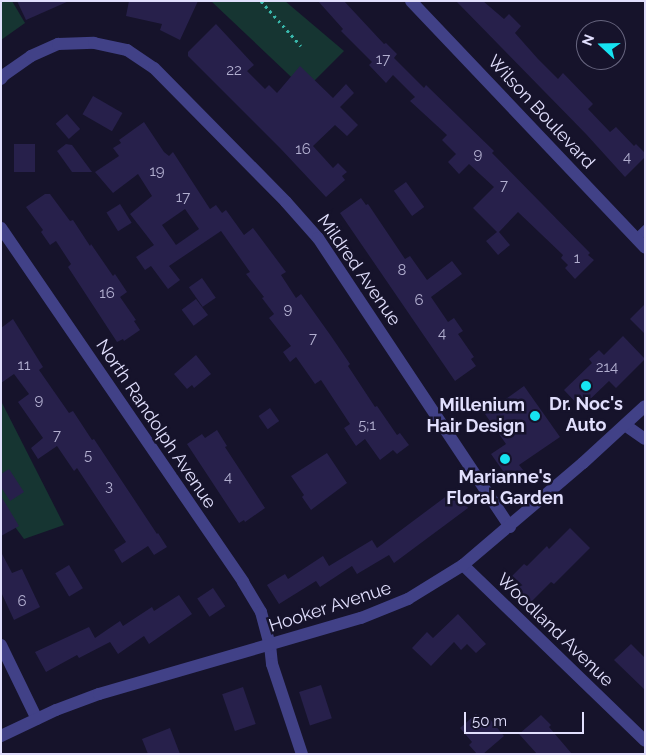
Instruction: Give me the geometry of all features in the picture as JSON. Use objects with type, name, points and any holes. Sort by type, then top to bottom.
[{"type":"street","name":"Wilson Boulevard","points":[[411,1],[642,238]]},
{"type":"street","name":"Mildred Avenue","points":[[1,80],[4,75],[32,56],[58,44],[94,43],[127,50],[154,68],[286,202],[318,238],[510,527]]},
{"type":"street","name":"North Randolph Avenue","points":[[1,228],[244,582],[261,612],[270,645],[272,664],[302,754]]},
{"type":"street","name":"Hooker Avenue","points":[[1,736],[37,718],[99,694],[361,618],[408,599],[463,566],[510,527],[645,406]]},
{"type":"street","points":[[625,425],[645,439]]},
{"type":"street","name":"Woodland Avenue","points":[[463,566],[645,741]]},
{"type":"street","points":[[1,646],[37,718]]},
{"type":"path","points":[[261,1],[301,46]]},
{"type":"green space","points":[[1,1],[12,1],[25,23],[1,40]]},
{"type":"green space","points":[[211,1],[285,1],[344,51],[305,90]]},
{"type":"green space","points":[[1,401],[64,525],[24,539],[1,508]]},
{"type":"building","points":[[17,1],[69,1],[26,20]]},
{"type":"building","points":[[129,1],[198,1],[180,40],[160,30],[162,24],[126,16]]},
{"type":"building","points":[[318,1],[344,1],[384,44],[386,43],[397,54],[394,58],[424,88],[426,85],[494,151],[492,153],[590,253],[588,255],[594,260],[575,279],[565,268],[568,265],[561,258],[563,255],[518,212],[499,232],[510,245],[498,255],[486,241],[497,232],[473,208],[494,187],[469,164],[459,174],[448,162],[456,154],[442,140],[447,135],[410,101],[415,97],[393,75],[386,83],[369,65],[372,62],[341,31],[343,29]]},
{"type":"building","points":[[456,1],[483,1],[504,19],[509,14],[521,26],[515,33],[538,59],[558,79],[563,73],[593,104],[588,109],[610,132],[616,127],[634,146],[636,144],[645,153],[645,157],[625,177],[586,134]]},
{"type":"building","points":[[216,24],[254,65],[247,71],[265,89],[269,85],[277,93],[300,66],[333,98],[346,84],[354,93],[340,107],[358,125],[347,136],[335,125],[313,146],[333,168],[338,163],[347,172],[342,176],[345,180],[326,197],[188,56],[188,52]]},
{"type":"building","points":[[93,96],[122,113],[112,131],[82,114]]},
{"type":"building","points":[[67,114],[80,129],[69,139],[56,124]]},
{"type":"building","points":[[144,122],[164,152],[169,156],[173,152],[210,209],[216,205],[222,213],[226,210],[244,235],[253,228],[286,272],[281,275],[296,298],[301,294],[350,364],[348,366],[375,407],[377,406],[397,435],[400,433],[409,445],[397,454],[393,450],[380,460],[365,439],[356,446],[344,428],[350,424],[321,380],[315,384],[296,357],[290,362],[283,352],[291,346],[269,318],[274,314],[262,298],[264,297],[246,274],[250,272],[221,231],[169,266],[180,280],[168,289],[151,266],[145,270],[136,257],[154,245],[130,214],[152,196],[138,174],[113,193],[95,172],[119,156],[113,148],[121,143],[119,140]],"holes":[[[185,209],[199,229],[176,245],[162,225]]]},
{"type":"building","points":[[14,144],[35,144],[35,172],[14,172]]},
{"type":"building","points":[[66,144],[72,145],[92,172],[72,172],[57,151]]},
{"type":"building","points":[[406,182],[424,207],[412,216],[394,191]]},
{"type":"building","points":[[45,194],[50,194],[70,221],[73,220],[90,246],[91,244],[113,276],[115,274],[127,292],[120,297],[136,320],[134,321],[140,330],[124,341],[123,339],[117,342],[68,267],[71,264],[56,241],[50,245],[41,232],[43,230],[26,207]]},
{"type":"building","points":[[361,198],[366,205],[368,204],[405,259],[410,256],[427,280],[452,261],[462,274],[431,297],[448,322],[454,318],[463,331],[458,334],[474,357],[471,359],[476,366],[455,381],[340,213]]},
{"type":"building","points":[[120,204],[132,223],[118,231],[106,212]]},
{"type":"building","points":[[202,278],[216,298],[203,307],[189,287]]},
{"type":"building","points":[[196,299],[208,315],[194,326],[182,310]]},
{"type":"building","points":[[645,304],[645,334],[630,319]]},
{"type":"building","points":[[13,319],[43,367],[39,370],[69,413],[73,411],[92,440],[94,439],[167,547],[154,555],[148,546],[122,563],[114,550],[126,542],[77,468],[74,471],[57,446],[38,459],[31,448],[43,438],[18,402],[29,394],[14,374],[1,383],[1,328]]},
{"type":"building","points":[[623,336],[645,359],[616,388],[609,381],[581,408],[564,390],[592,363],[589,359],[599,350],[604,355]]},
{"type":"building","points":[[196,355],[211,374],[194,388],[192,385],[187,389],[174,374]]},
{"type":"building","points":[[524,386],[560,437],[519,465],[524,471],[510,481],[491,454],[506,444],[485,414]]},
{"type":"building","points":[[270,408],[279,421],[268,429],[259,416]]},
{"type":"building","points":[[217,430],[227,446],[225,447],[265,508],[245,522],[244,520],[239,523],[187,444],[202,434],[205,438]]},
{"type":"building","points":[[327,453],[347,483],[311,510],[302,497],[304,495],[291,476]]},
{"type":"building","points":[[9,469],[24,492],[10,501],[1,487],[1,474]]},
{"type":"building","points":[[456,489],[468,508],[394,563],[389,555],[357,574],[352,566],[320,587],[316,581],[279,604],[267,585],[285,574],[288,579],[323,556],[329,566],[372,540],[377,548]]},
{"type":"building","points":[[1,496],[19,526],[1,536]]},
{"type":"building","points":[[570,528],[590,548],[554,584],[551,582],[531,602],[509,579],[524,564],[527,566],[547,546],[549,549]]},
{"type":"building","points":[[1,552],[12,573],[22,569],[40,607],[14,620],[1,592]]},
{"type":"building","points":[[69,565],[83,588],[69,596],[55,573]]},
{"type":"building","points":[[213,588],[225,606],[210,617],[197,599]]},
{"type":"building","points":[[179,595],[192,614],[149,644],[144,636],[118,654],[110,642],[79,658],[77,655],[46,672],[35,652],[89,627],[95,638],[120,621],[123,626],[152,607],[154,611]]},
{"type":"building","points":[[458,614],[486,644],[476,653],[467,644],[461,650],[454,642],[431,666],[412,648],[427,632],[433,638]]},
{"type":"building","points":[[631,644],[645,658],[645,690],[614,660]]},
{"type":"building","points":[[321,685],[332,718],[310,725],[299,692]]},
{"type":"building","points":[[243,687],[256,724],[235,731],[222,694]]},
{"type":"building","points":[[476,714],[483,723],[489,718],[504,736],[483,754],[477,754],[469,745],[472,742],[460,728]]},
{"type":"building","points":[[541,715],[551,725],[549,727],[572,754],[537,754],[519,734]]},
{"type":"building","points":[[170,728],[180,754],[148,754],[142,739]]},
{"type":"place","name":"Dr. Noc's Auto","points":[[586,386]]},
{"type":"place","name":"Millenium Hair Design","points":[[535,416]]},
{"type":"place","name":"Marianne's Floral Garden","points":[[505,459]]}]
